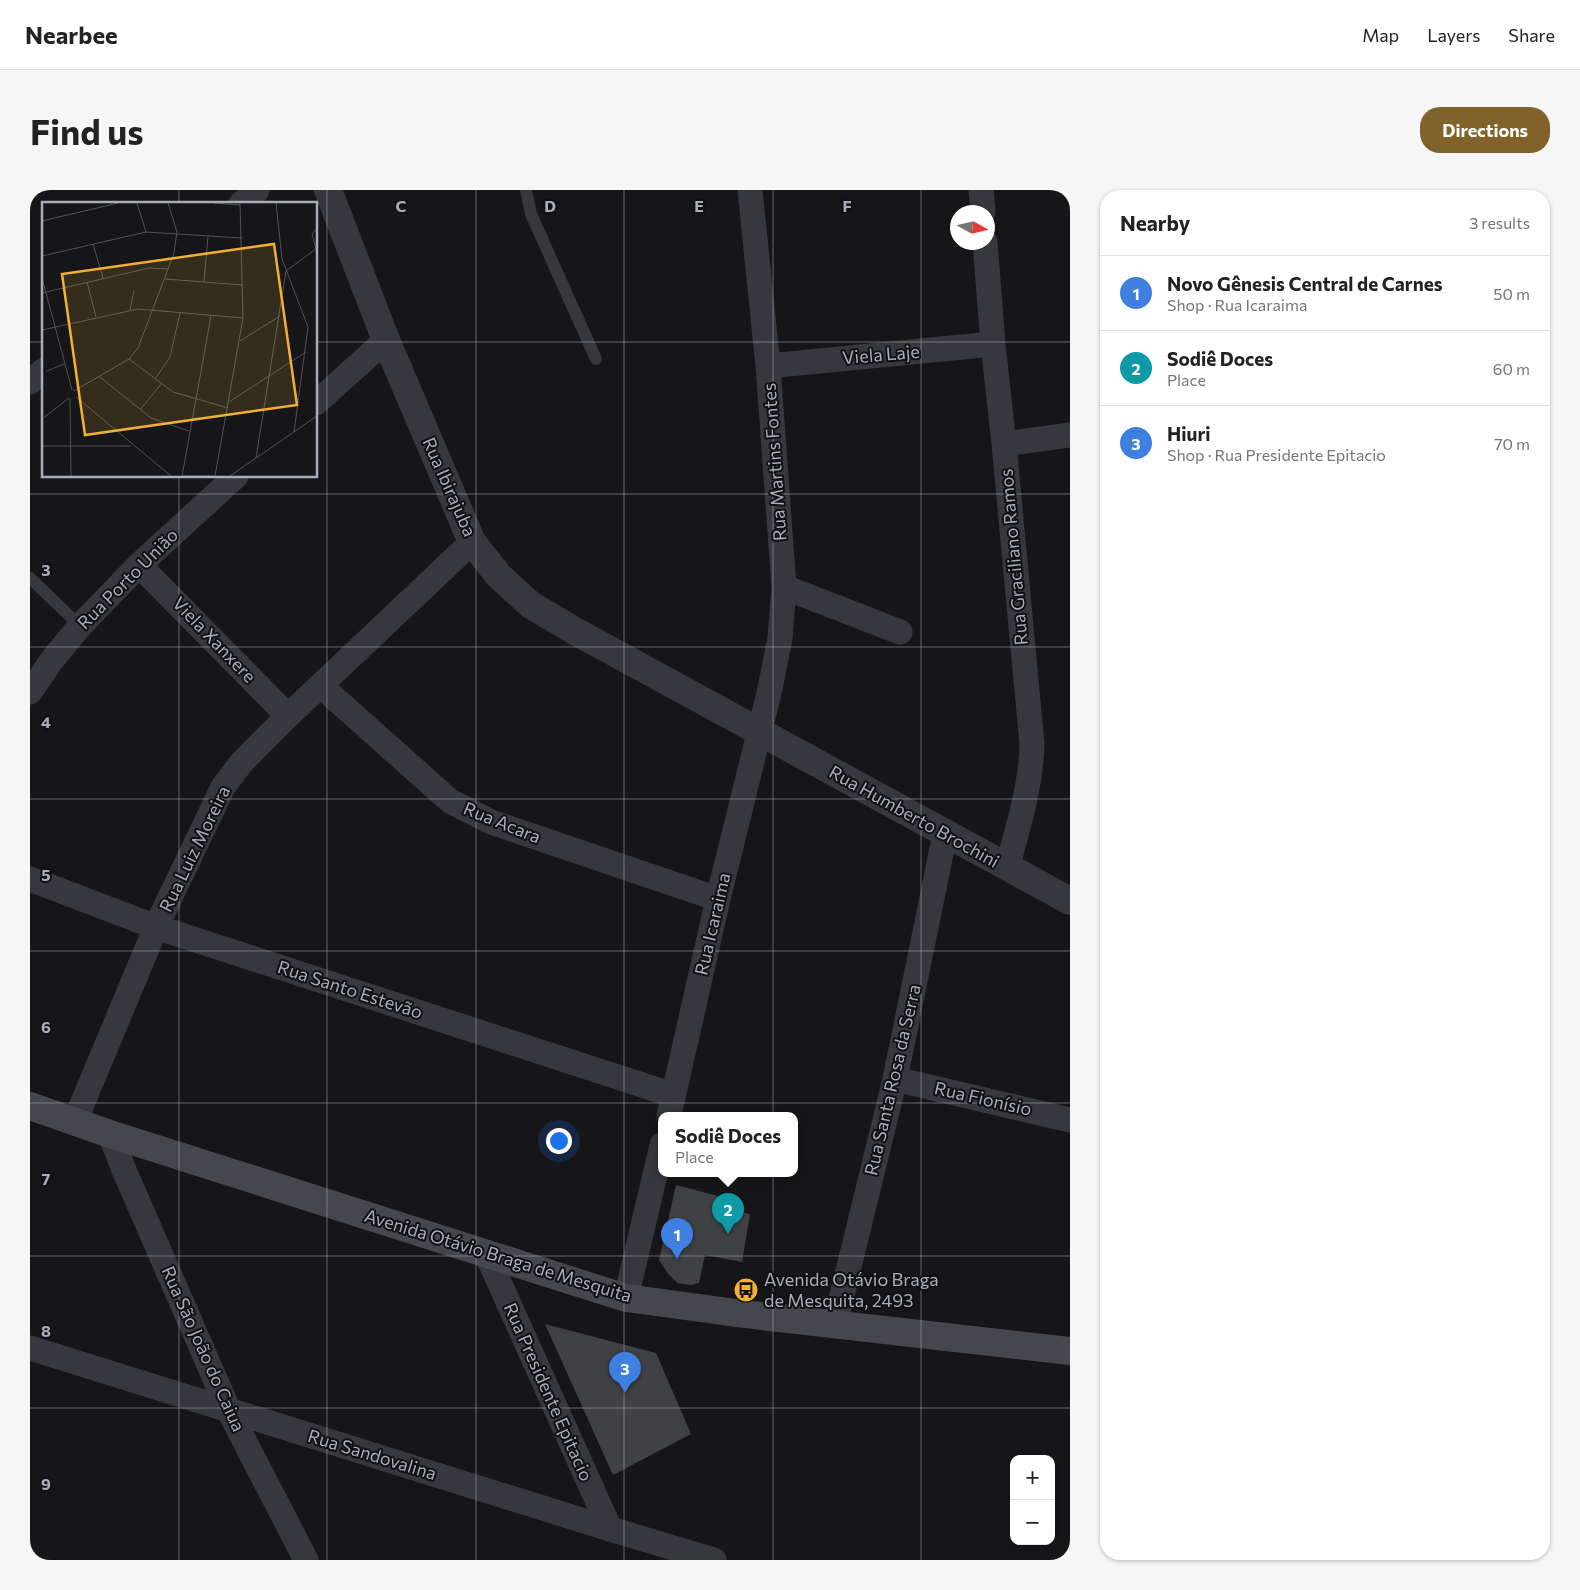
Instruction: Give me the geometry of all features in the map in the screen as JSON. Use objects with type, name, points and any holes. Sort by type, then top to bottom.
[{"type":"main road","name":"Avenida Otávio Braga de Mesquita","points":[[30,1106],[110,1134],[626,1298],[1070,1351]]},
{"type":"street","points":[[243,202],[258,190]]},
{"type":"street","name":"Rua Martins Fontes","points":[[750,190],[768,366],[784,587],[780,638],[759,732]]},
{"type":"street","points":[[981,190],[982,205]]},
{"type":"street","name":"Rua Ibirajuba","points":[[328,192],[386,340],[472,542],[499,576],[531,605],[759,732]]},
{"type":"street","name":"Rua Graciliano Ramos","points":[[986,250],[1032,744],[1032,768],[1028,789],[1008,868]]},
{"type":"street","points":[[318,401],[386,340]]},
{"type":"street","name":"Viela Laje","points":[[768,366],[993,344]]},
{"type":"street","points":[[30,382],[42,372]]},
{"type":"street","points":[[1004,444],[1070,435]]},
{"type":"street","name":"Rua Porto União","points":[[30,692],[52,660],[80,626],[139,565],[234,478]]},
{"type":"street","name":"Rua Luiz Moreira","points":[[75,1121],[156,927],[223,787],[242,762],[288,716],[472,542]]},
{"type":"street","name":"Viela Xanxere","points":[[139,565],[288,716]]},
{"type":"street","points":[[784,587],[900,632]]},
{"type":"street","name":"Rua Acara","points":[[321,686],[450,801],[491,822],[718,899]]},
{"type":"street","name":"Rua Humberto Brochini","points":[[759,732],[1070,901]]},
{"type":"street","name":"Rua Icaraima","points":[[671,1105],[718,899],[759,732]]},
{"type":"street","name":"Rua Santa Rosa da Serra","points":[[836,1324],[895,1079],[946,834]]},
{"type":"street","name":"Rua Santo Estevão","points":[[30,879],[156,927],[671,1105]]},
{"type":"street","name":"Rua Fionísio","points":[[895,1079],[1070,1120]]},
{"type":"street","name":"Rua São João do Caiua","points":[[110,1134],[229,1411],[306,1560]]},
{"type":"street","points":[[626,1298],[658,1162]]},
{"type":"street","name":"Rua Presidente Epitacio","points":[[487,1255],[610,1530]]},
{"type":"street","name":"Rua Sandovalina","points":[[30,1348],[610,1530],[714,1560]]},
{"type":"lane","points":[[526,190],[531,214],[596,359]]},
{"type":"lane","points":[[30,578],[80,626]]},
{"type":"building","points":[[676,1185],[718,1196],[716,1205],[750,1214],[742,1262],[705,1255],[699,1283],[691,1285],[678,1283],[669,1275],[659,1260]]},
{"type":"building","points":[[545,1324],[656,1353],[691,1434],[613,1475]]},
{"type":"place","name":"Sodiê Doces","points":[[728,1234]]},
{"type":"place","name":"Novo Gênesis Central de Carnes","points":[[677,1259]]},
{"type":"place","name":"Avenida Otávio Braga de Mesquita, 2493","points":[[746,1290]]},
{"type":"place","name":"Hiuri","points":[[625,1393]]}]
